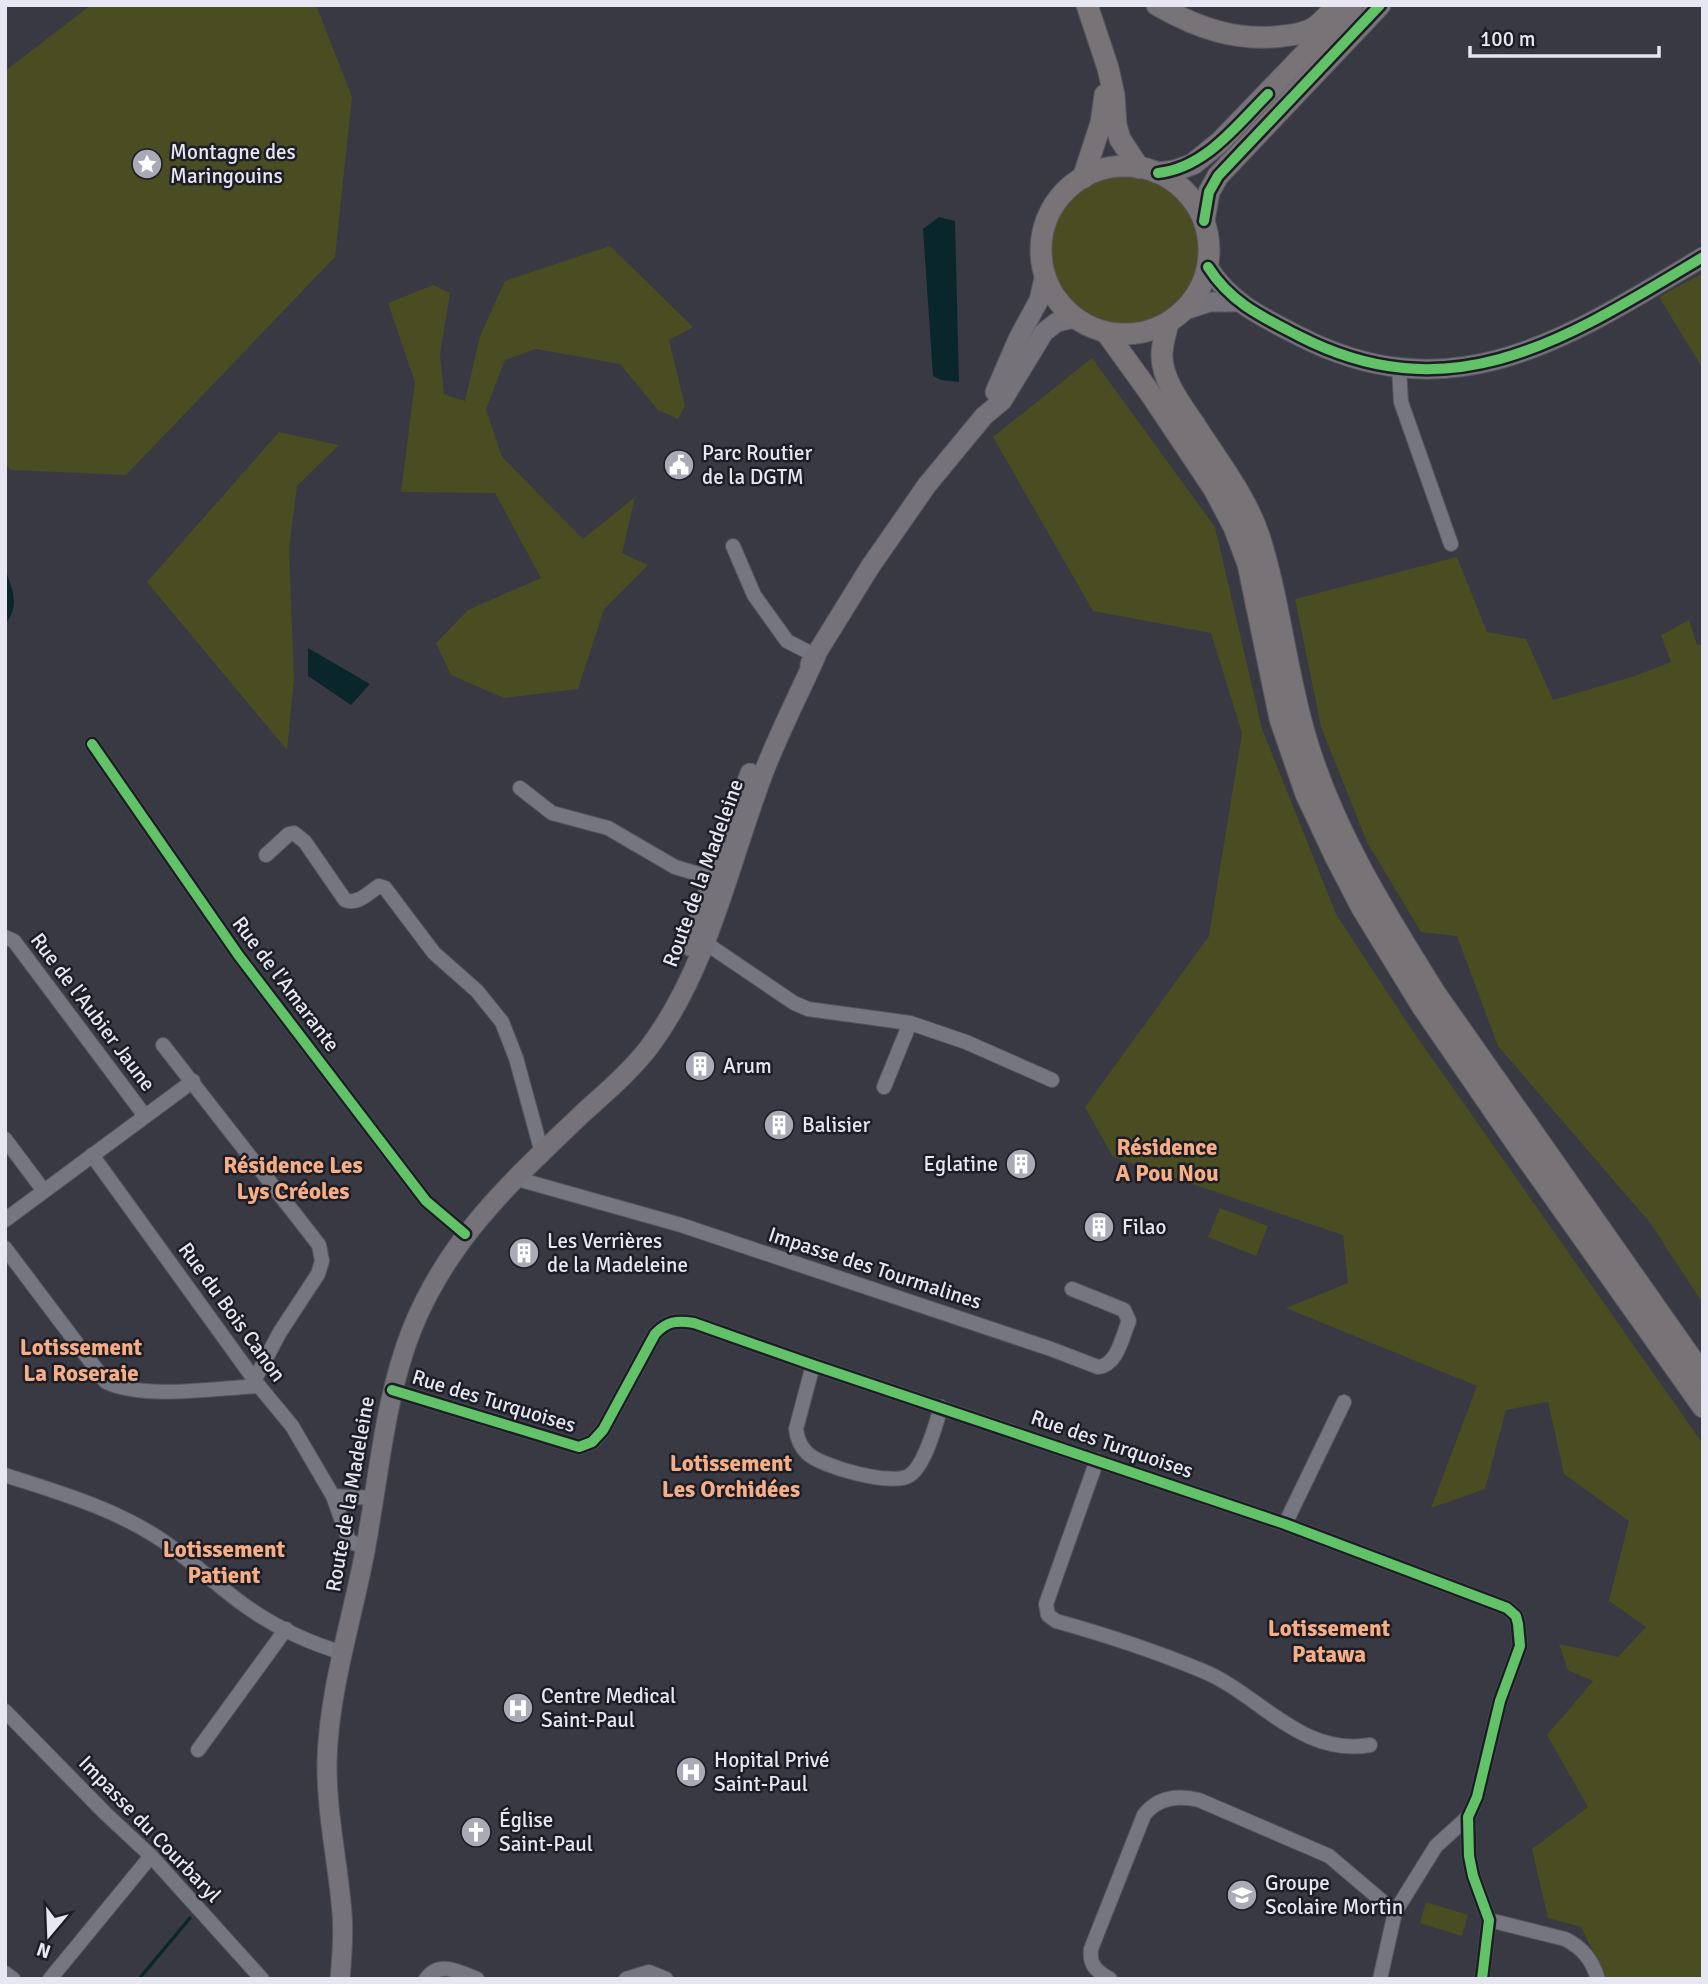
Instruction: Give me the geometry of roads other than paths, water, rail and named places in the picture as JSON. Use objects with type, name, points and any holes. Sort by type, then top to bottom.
[{"type":"main road","points":[[1087,5],[1108,68],[1120,139],[1148,171],[1177,184],[1193,201],[1204,220],[1208,236],[1208,267],[1200,290],[1177,316],[1162,354],[1166,373],[1178,400],[1235,488],[1258,533],[1303,730],[1350,849],[1435,993],[1703,1375]]},
{"type":"main road","points":[[1157,5],[1206,29],[1252,38],[1297,34],[1316,27],[1338,5]]},
{"type":"main road","points":[[1238,302],[1210,302],[1149,331],[1127,334],[1106,332],[1076,318],[1057,299],[1045,274],[1041,248],[1046,221],[1055,204],[1068,189],[1083,178],[1111,168],[1174,171],[1193,164],[1220,142],[1352,5]]},
{"type":"main road","points":[[1204,220],[1209,192],[1218,176],[1380,5]]},
{"type":"main road","points":[[1083,178],[1101,123],[1108,68]]},
{"type":"main road","points":[[1208,267],[1220,286],[1238,302],[1313,344],[1360,360],[1399,369],[1484,364],[1517,355],[1554,341],[1703,257]]},
{"type":"main road","name":"Route de la Madeleine","points":[[984,416],[1018,339],[1039,300],[1045,274]]},
{"type":"main road","name":"Route de la Madeleine","points":[[607,1090],[648,1032],[668,997],[816,656],[870,567],[920,495],[984,416],[1002,401],[1044,332],[1057,322],[1076,318]]},
{"type":"main road","points":[[1106,332],[1207,478],[1234,527],[1248,564],[1280,719],[1301,781],[1362,908],[1422,1006],[1703,1408]]},
{"type":"main road","name":"Route de la Madeleine","points":[[341,1979],[343,1917],[329,1805],[327,1758],[334,1699],[366,1548],[392,1390],[412,1331],[439,1272],[465,1234],[514,1178],[634,1065],[660,1031],[678,1000],[704,942],[719,880]]},
{"type":"street","points":[[1399,369],[1401,402],[1451,544]]},
{"type":"street","points":[[733,546],[754,595],[787,641],[816,656]]},
{"type":"street","name":"Rue de l'Amarante","points":[[92,744],[239,956],[426,1201],[465,1234]]},
{"type":"street","points":[[520,788],[552,813],[608,828],[675,867],[719,880]]},
{"type":"street","points":[[266,855],[289,834],[294,833],[305,842],[345,900],[351,903],[379,886],[385,888],[434,953],[477,990],[502,1022],[516,1058],[542,1153]]},
{"type":"street","name":"Rue de l'Aubier Jaune","points":[[5,937],[14,941],[145,1116]]},
{"type":"street","points":[[704,942],[794,1003],[808,1009],[911,1023],[966,1042],[1052,1080]]},
{"type":"street","points":[[884,1087],[911,1023]]},
{"type":"street","points":[[5,1248],[106,1381],[123,1389],[151,1392],[257,1382],[280,1332],[318,1274],[322,1254],[319,1245],[163,1045]]},
{"type":"street","points":[[5,1220],[193,1081]]},
{"type":"street","points":[[5,1139],[44,1191]]},
{"type":"street","name":"Rue du Bois Canon","points":[[92,1155],[292,1426],[333,1496],[349,1541],[366,1548]]},
{"type":"street","name":"Impasse des Tourmalines","points":[[514,1178],[681,1225],[1098,1367],[1105,1367],[1112,1362],[1129,1321],[1128,1315],[1124,1310],[1072,1289]]},
{"type":"street","name":"Rue des Turquoises","points":[[392,1390],[579,1447],[592,1443],[603,1430],[655,1334],[664,1324],[679,1320],[694,1322],[813,1365],[1285,1524],[1507,1608],[1516,1616],[1520,1630],[1520,1646],[1500,1701],[1477,1797],[1468,1817],[1469,1856],[1473,1876],[1489,1920],[1482,1979]]},
{"type":"street","points":[[813,1365],[796,1429],[797,1438],[805,1451],[819,1461],[872,1478],[888,1480],[908,1477],[916,1470],[941,1406]]},
{"type":"street","points":[[1285,1524],[1344,1402]]},
{"type":"street","points":[[1097,1460],[1046,1604],[1048,1615],[1204,1671],[1273,1716],[1321,1741],[1345,1748],[1370,1745]]},
{"type":"street","points":[[5,1475],[99,1505],[129,1520],[164,1542],[247,1607],[326,1648],[344,1653]]},
{"type":"street","points":[[333,1496],[374,1498]]},
{"type":"street","points":[[198,1750],[286,1629]]},
{"type":"street","name":"Impasse du Courbaryl","points":[[5,1712],[151,1856],[262,1979]]},
{"type":"street","points":[[1110,1979],[1099,1973],[1091,1964],[1091,1949],[1140,1822],[1150,1807],[1166,1799],[1177,1797],[1199,1800],[1329,1856],[1395,1912]]},
{"type":"street","points":[[1380,1979],[1395,1912],[1436,1846],[1468,1817]]},
{"type":"street","points":[[50,1979],[151,1856]]},
{"type":"street","points":[[1489,1920],[1565,1939],[1591,1960],[1598,1979]]},
{"type":"street","points":[[426,1979],[433,1970],[443,1968],[477,1979]]},
{"type":"street","points":[[626,1979],[649,1972],[666,1979]]},
{"type":"street","points":[[5,1973],[13,1979]]},
{"type":"waterway","points":[[139,1979],[190,1918]]},
{"type":"place","name":"Montagne des Maringouins","points":[[147,164]]},
{"type":"place","name":"Parc Routier de la DGTM","points":[[679,465]]},
{"type":"place","name":"Arum","points":[[700,1066]]},
{"type":"place","name":"Balisier","points":[[779,1125]]},
{"type":"place","name":"Eglatine","points":[[1021,1164]]},
{"type":"place","name":"Filao","points":[[1099,1227]]},
{"type":"place","name":"Les Verrières de la Madeleine","points":[[524,1253]]},
{"type":"place","name":"Centre Medical Saint-Paul","points":[[518,1708]]},
{"type":"place","name":"Hopital Privé Saint-Paul","points":[[691,1772]]},
{"type":"place","name":"Église Saint-Paul","points":[[476,1832]]},
{"type":"place","name":"Groupe Scolaire Mortin","points":[[1242,1895]]},
{"type":"district","name":"Résidence A Pou Nou","points":[[1167,1160]]},
{"type":"district","name":"Résidence Les Lys Créoles","points":[[293,1178]]},
{"type":"district","name":"Lotissement La Roseraie","points":[[81,1360]]},
{"type":"district","name":"Lotissement Les Orchidées","points":[[731,1476]]},
{"type":"district","name":"Lotissement Patient","points":[[224,1562]]},
{"type":"district","name":"Lotissement Patawa","points":[[1329,1641]]}]
